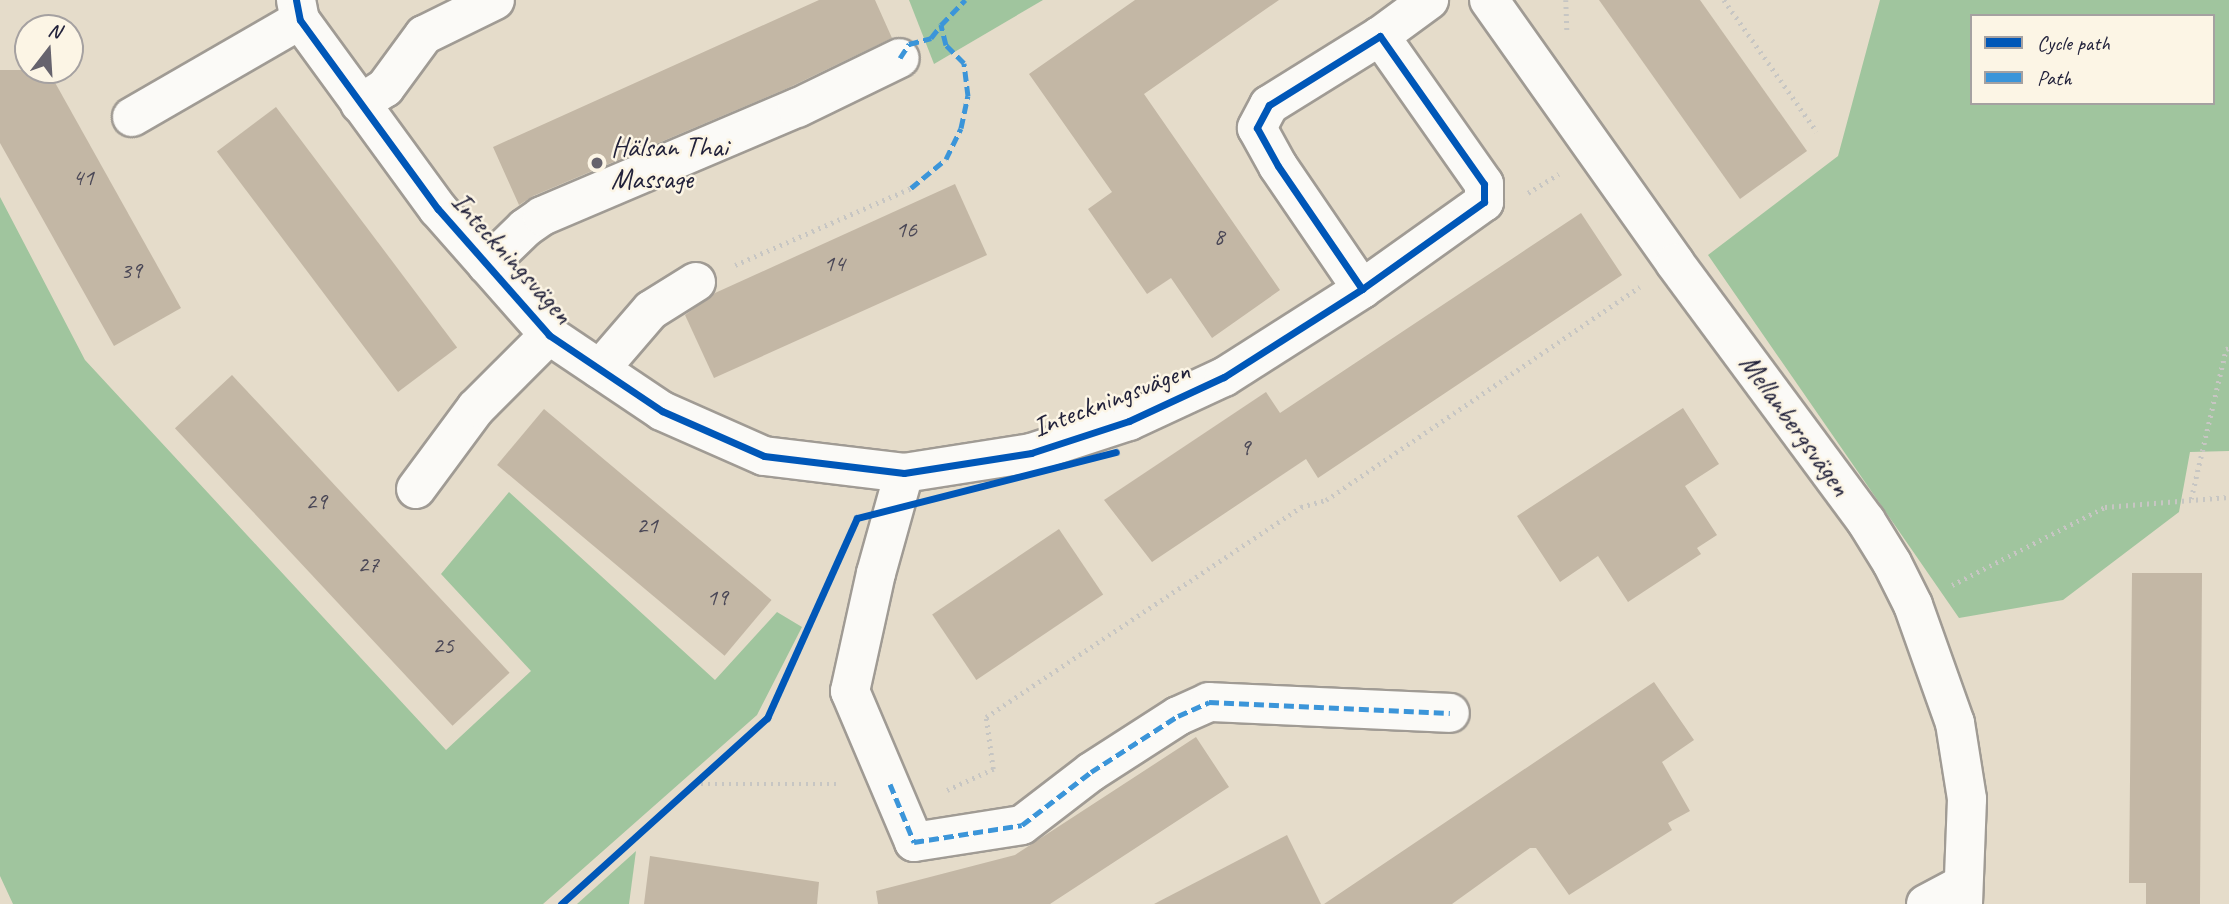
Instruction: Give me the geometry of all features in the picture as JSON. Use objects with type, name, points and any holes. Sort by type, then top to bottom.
[{"type":"street","points":[[360,104],[385,88],[424,36],[495,0]]},
{"type":"street","points":[[1362,289],[1278,166],[1257,128],[1269,105],[1380,36],[1429,0]]},
{"type":"street","name":"Mellanbergsvägen","points":[[1508,9],[1675,263],[1866,521],[1913,605],[1955,723],[1968,799],[1963,895]]},
{"type":"street","name":"Inteckningsvägen","points":[[132,117],[298,10],[360,104],[439,209],[549,335],[662,411],[764,456],[904,472],[1031,453],[1129,421],[1224,376],[1362,289],[1484,202],[1484,184],[1380,36]]},
{"type":"street","points":[[487,265],[525,228],[542,216],[797,108],[900,58]]},
{"type":"street","points":[[600,369],[651,310],[696,282]]},
{"type":"street","name":"Inteckningsvägen","points":[[416,489],[476,408],[549,335]]},
{"type":"street","points":[[904,472],[876,573],[850,691],[914,842],[1022,825],[1145,737],[1178,716],[1209,702],[1450,713]]},
{"type":"street","points":[[1926,904],[1963,895]]},
{"type":"path","points":[[1724,0],[1818,132]]},
{"type":"path","points":[[696,282],[911,188]]},
{"type":"path","points":[[694,784],[890,784],[901,810],[993,769],[986,717],[1301,507],[1326,500],[1675,263]]},
{"type":"path","points":[[2190,499],[2226,349],[2229,348]]},
{"type":"path","points":[[1913,605],[2105,507],[2229,497]]},
{"type":"green space","points":[[909,0],[1043,0],[934,64]]},
{"type":"green space","points":[[1880,0],[2229,0],[2229,451],[2190,452],[2179,512],[2063,600],[1959,618],[1708,255],[1838,156]]},
{"type":"green space","points":[[0,197],[85,360],[446,750],[531,671],[441,574],[509,492],[715,680],[777,612],[802,627],[757,715],[543,904],[13,904],[0,876]]},
{"type":"green space","points":[[636,851],[629,904],[577,904]]},
{"type":"building","points":[[819,0],[875,0],[892,38],[788,88],[533,196],[519,205],[493,147]]},
{"type":"building","points":[[1135,0],[1279,0],[1144,94],[1280,290],[1212,338],[1171,278],[1147,294],[1088,209],[1112,192],[1029,74]]},
{"type":"building","points":[[1599,0],[1700,0],[1807,151],[1740,199]]},
{"type":"building","points":[[0,70],[14,70],[14,84],[56,84],[181,308],[114,346],[0,143]]},
{"type":"building","points":[[276,107],[457,347],[398,392],[217,152]]},
{"type":"building","points":[[955,184],[987,255],[714,378],[685,315],[715,293]]},
{"type":"building","points":[[1581,213],[1622,275],[1318,478],[1306,459],[1152,562],[1104,500],[1266,392],[1280,413]]},
{"type":"building","points":[[232,375],[510,673],[453,726],[175,428]]},
{"type":"building","points":[[1683,408],[1719,464],[1685,486],[1717,535],[1697,548],[1701,554],[1628,602],[1598,556],[1560,582],[1517,516]]},
{"type":"building","points":[[544,409],[772,600],[725,656],[497,465]]},
{"type":"building","points":[[1059,529],[1103,594],[976,680],[932,615]]},
{"type":"building","points":[[2132,573],[2202,573],[2200,904],[2146,904],[2146,883],[2129,883]]},
{"type":"building","points":[[1654,682],[1694,740],[1662,762],[1690,811],[1668,823],[1672,830],[1569,895],[1536,848],[1530,848],[1452,904],[1324,904]]},
{"type":"building","points":[[1196,737],[1229,787],[1050,904],[878,904],[876,891],[1015,855]]},
{"type":"building","points":[[1287,835],[1321,904],[1154,904]]},
{"type":"building","points":[[650,856],[819,882],[817,904],[644,904]]},
{"type":"marked path","points":[[911,188],[946,159],[961,128],[968,96],[964,63],[946,45],[941,25],[965,0]]},
{"type":"marked path","points":[[900,58],[909,44],[931,38],[941,25]]},
{"type":"marked path","points":[[890,784],[914,842],[1022,825],[1091,772],[1178,716],[1209,702],[1450,713]]},
{"type":"cycle path","points":[[296,0],[300,20],[438,209],[549,335],[662,411],[764,456],[904,473],[1031,453],[1129,421],[1224,377],[1362,289],[1484,202],[1484,184],[1380,36],[1269,105],[1257,128],[1278,166],[1362,289]]},
{"type":"cycle path","points":[[561,904],[767,718],[857,518],[1116,452]]},
{"type":"place","name":"Hälsan Thai Massage","points":[[597,163]]}]
